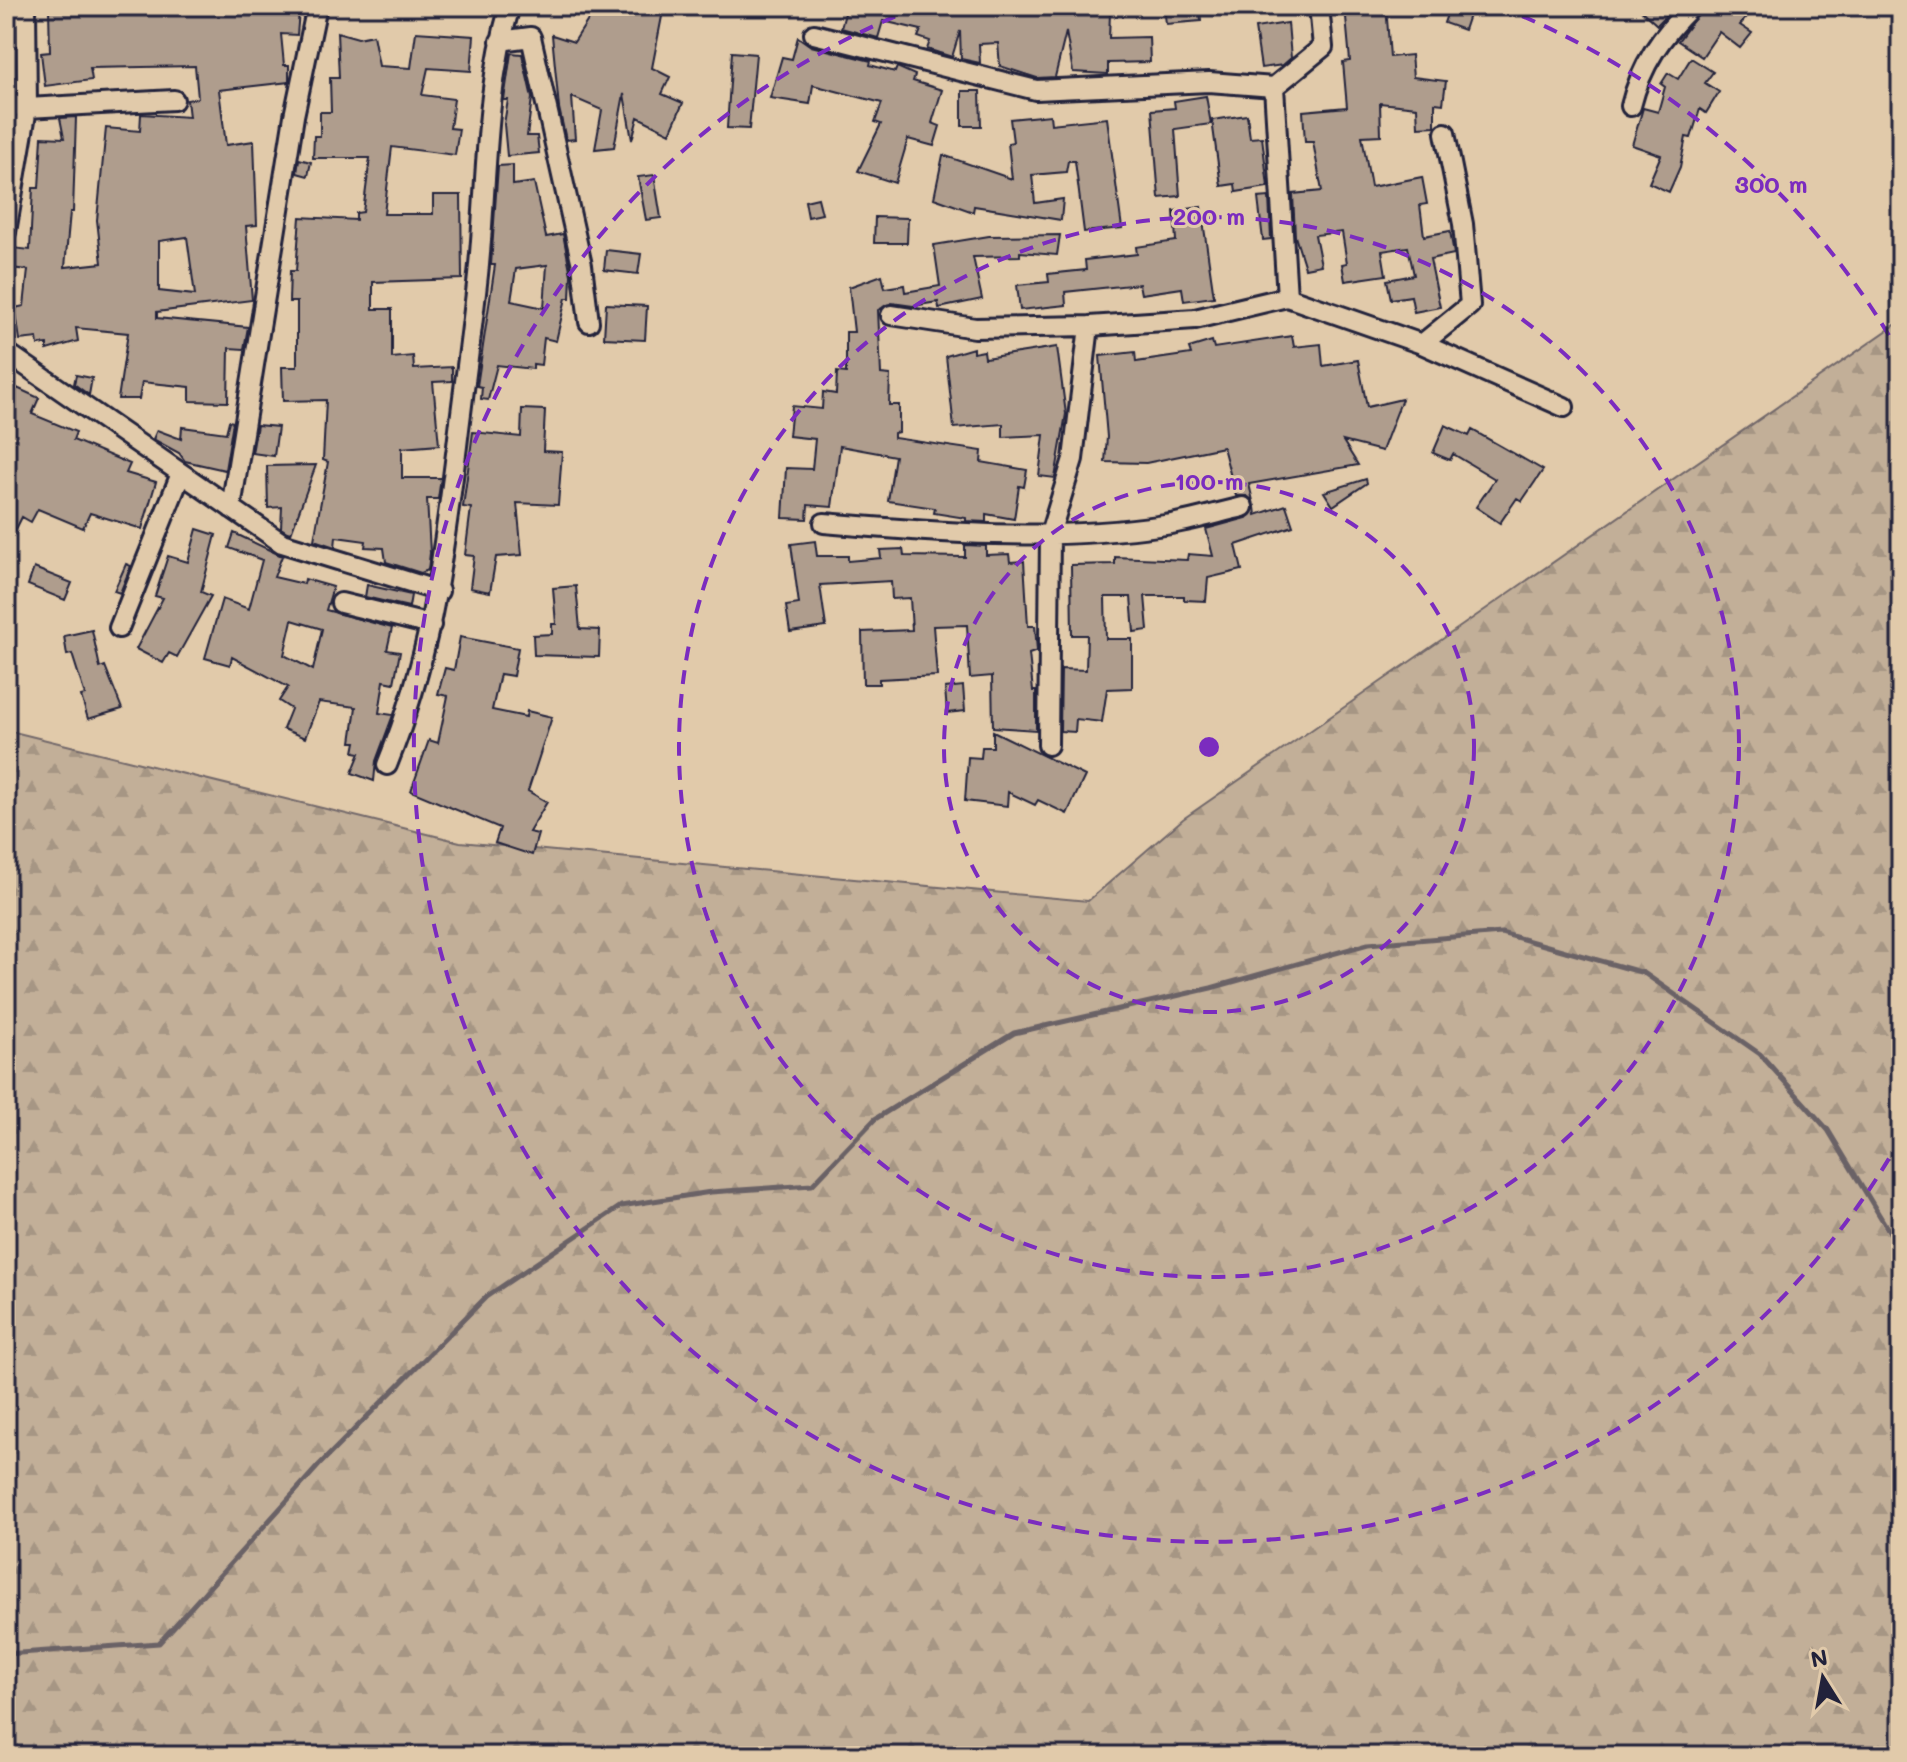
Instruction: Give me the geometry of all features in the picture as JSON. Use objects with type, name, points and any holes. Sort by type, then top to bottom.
[{"type":"street","points":[[6,232],[27,108],[26,6]]},
{"type":"street","points":[[231,508],[294,116],[317,6]]},
{"type":"street","points":[[387,765],[412,703],[439,591],[479,267],[500,41],[510,6]]},
{"type":"street","points":[[814,34],[1036,90],[1209,82],[1274,87],[1323,47],[1319,6]]},
{"type":"street","points":[[1631,106],[1637,81],[1649,58],[1670,27],[1692,6]]},
{"type":"street","points":[[500,41],[531,37],[582,265],[589,322]]},
{"type":"street","points":[[1274,87],[1287,297]]},
{"type":"street","points":[[6,103],[27,108],[174,100]]},
{"type":"street","points":[[1422,344],[1470,305],[1463,224],[1445,133]]},
{"type":"street","points":[[891,315],[975,328],[1089,326],[1195,319],[1287,297],[1422,344],[1564,407]]},
{"type":"street","points":[[1048,745],[1050,534],[1073,459],[1089,326]]},
{"type":"street","points":[[6,352],[180,476],[282,543],[439,591]]},
{"type":"street","points":[[119,628],[180,476]]},
{"type":"street","points":[[824,523],[942,533],[1050,534],[1167,524],[1243,507]]},
{"type":"street","points":[[341,603],[431,625]]},
{"type":"green space","points":[[1901,321],[1901,1756],[6,1756],[6,730],[460,842],[1088,901],[1183,819]]},
{"type":"building","points":[[75,6],[237,6],[238,14],[299,11],[297,35],[281,34],[284,65],[289,65],[289,82],[219,90],[226,145],[254,141],[257,225],[246,226],[252,300],[157,312],[157,318],[248,327],[244,349],[229,348],[228,402],[190,401],[190,387],[142,382],[139,399],[118,399],[128,333],[76,328],[78,341],[47,350],[47,344],[38,345],[37,338],[20,340],[15,308],[24,306],[28,270],[10,268],[13,248],[30,250],[33,188],[39,188],[42,137],[64,138],[60,118],[76,117],[73,212],[70,212],[65,267],[102,263],[97,220],[106,128],[140,131],[141,114],[189,117],[187,100],[198,98],[195,66],[90,68],[92,80],[45,86],[41,53],[50,52],[49,9]],"holes":[[[187,237],[195,295],[159,291],[159,241]]]},
{"type":"building","points":[[597,6],[664,6],[652,68],[670,77],[662,94],[683,103],[670,133],[638,117],[632,140],[624,94],[614,147],[595,149],[602,110],[572,97],[575,139],[566,140],[559,108],[552,35],[574,42]]},
{"type":"building","points":[[847,6],[1073,6],[1071,12],[1110,13],[1109,38],[1149,37],[1150,62],[1108,63],[1108,74],[1073,72],[1066,32],[1055,77],[1037,78],[1000,66],[998,43],[979,44],[980,63],[961,59],[960,31],[952,57],[927,49],[930,41],[918,37],[921,30],[883,21],[878,38],[841,28]]},
{"type":"building","points":[[1164,6],[1200,6],[1201,21],[1166,24]]},
{"type":"building","points":[[1345,6],[1386,6],[1390,57],[1411,55],[1413,77],[1446,81],[1443,104],[1435,103],[1435,126],[1418,127],[1417,107],[1380,103],[1381,135],[1362,136],[1371,187],[1422,177],[1427,204],[1420,205],[1424,236],[1450,231],[1454,254],[1430,259],[1440,307],[1414,312],[1411,296],[1391,299],[1387,280],[1414,275],[1408,247],[1382,251],[1386,275],[1345,281],[1342,264],[1347,263],[1342,232],[1315,235],[1321,265],[1305,268],[1295,236],[1293,194],[1322,191],[1313,142],[1305,142],[1303,111],[1347,107],[1343,62],[1350,61]]},
{"type":"building","points":[[1450,6],[1472,6],[1464,30],[1444,23]]},
{"type":"building","points":[[1636,6],[1675,6],[1657,25]]},
{"type":"building","points":[[1704,6],[1756,6],[1740,25],[1752,33],[1740,48],[1719,32],[1702,57],[1678,41]]},
{"type":"building","points":[[1288,23],[1291,58],[1283,65],[1261,68],[1255,28]]},
{"type":"building","points":[[337,32],[358,38],[373,35],[379,66],[411,68],[416,32],[474,36],[471,71],[428,68],[422,95],[454,99],[450,128],[459,129],[455,155],[392,147],[384,214],[433,214],[433,195],[461,195],[462,279],[373,282],[373,309],[392,309],[392,358],[413,356],[414,369],[452,367],[452,381],[433,382],[439,445],[402,448],[402,478],[441,478],[438,499],[427,499],[430,553],[428,570],[421,573],[386,562],[384,548],[365,547],[366,541],[336,537],[335,547],[314,540],[328,462],[323,460],[326,400],[283,401],[282,367],[297,367],[297,302],[289,302],[290,271],[296,271],[300,217],[356,220],[356,213],[363,212],[370,158],[313,158],[314,136],[320,136],[320,112],[331,112],[330,78],[339,78]]},
{"type":"building","points":[[798,37],[811,46],[871,61],[870,65],[895,72],[897,67],[915,75],[913,81],[942,90],[932,123],[940,126],[934,146],[908,139],[895,183],[858,171],[881,124],[875,122],[882,103],[813,85],[810,104],[770,98],[782,57],[792,59]]},
{"type":"building","points":[[732,52],[756,54],[749,129],[727,128]]},
{"type":"building","points":[[511,53],[522,54],[532,98],[527,136],[537,136],[539,153],[507,156],[504,124],[508,100],[504,100]]},
{"type":"building","points":[[1691,58],[1713,72],[1705,83],[1719,92],[1706,113],[1700,109],[1691,138],[1686,137],[1680,167],[1669,192],[1649,183],[1661,155],[1632,145],[1643,108],[1658,112],[1665,87],[1661,84],[1668,73],[1678,79]]},
{"type":"building","points":[[962,91],[980,91],[981,126],[962,126]]},
{"type":"building","points":[[1206,96],[1211,124],[1175,129],[1180,196],[1159,198],[1152,110],[1175,108],[1174,101]]},
{"type":"building","points":[[1050,115],[1051,124],[1107,118],[1122,228],[1084,232],[1075,161],[1068,161],[1066,172],[1032,175],[1035,203],[1063,199],[1061,220],[974,206],[973,212],[934,198],[943,155],[1012,179],[1008,143],[1013,142],[1010,119]]},
{"type":"building","points":[[1247,115],[1250,138],[1262,137],[1268,187],[1236,192],[1235,184],[1221,186],[1212,120]]},
{"type":"building","points":[[299,159],[311,162],[308,176],[297,173]]},
{"type":"building","points":[[513,165],[513,185],[534,182],[546,237],[563,234],[571,275],[570,298],[566,298],[556,341],[544,338],[541,365],[533,364],[533,369],[497,365],[488,400],[481,399],[482,387],[477,386],[495,265],[491,265],[498,166]],"holes":[[[547,265],[544,308],[511,301],[516,269]]]},
{"type":"building","points":[[654,175],[661,218],[646,220],[638,177]]},
{"type":"building","points":[[1269,197],[1271,239],[1263,240],[1258,198]]},
{"type":"building","points":[[818,198],[822,214],[808,217],[805,201]]},
{"type":"building","points":[[1201,207],[1214,297],[1184,301],[1182,288],[1141,294],[1139,284],[1065,292],[1066,305],[1020,310],[1017,285],[1049,282],[1048,274],[1086,270],[1085,260],[1137,254],[1136,247],[1176,241],[1174,211]]},
{"type":"building","points":[[875,217],[908,218],[907,243],[874,243]]},
{"type":"building","points":[[1060,235],[1057,255],[1020,252],[1020,256],[973,257],[982,299],[939,308],[938,302],[913,306],[892,303],[878,310],[881,374],[890,375],[889,405],[899,405],[899,432],[894,433],[894,438],[982,451],[981,462],[1027,470],[1024,487],[1019,486],[1014,519],[986,514],[986,522],[966,521],[966,518],[934,513],[935,508],[888,501],[895,456],[840,446],[832,507],[808,505],[807,519],[783,518],[786,468],[812,469],[815,439],[789,436],[792,406],[822,409],[823,392],[836,394],[837,372],[846,373],[846,332],[854,332],[849,287],[882,275],[885,288],[904,285],[905,292],[940,286],[934,245],[989,236]]},
{"type":"building","points":[[606,250],[641,254],[638,274],[604,270]]},
{"type":"building","points":[[606,304],[647,306],[645,340],[604,338]]},
{"type":"building","points":[[1292,336],[1294,347],[1321,344],[1323,366],[1358,360],[1367,407],[1402,399],[1382,451],[1343,441],[1358,465],[1249,484],[1253,501],[1247,496],[1236,496],[1223,447],[1146,463],[1105,462],[1107,437],[1100,356],[1135,352],[1136,362],[1191,354],[1189,348],[1212,341],[1214,348]]},
{"type":"building","points":[[1057,347],[1066,414],[1055,478],[1039,476],[1044,435],[1003,437],[1003,424],[954,428],[946,356],[973,348],[973,353],[984,351],[985,358]]},
{"type":"building","points":[[76,375],[92,378],[89,395],[74,384]]},
{"type":"building","points":[[6,383],[39,398],[32,414],[76,432],[73,440],[130,464],[126,473],[156,482],[142,529],[90,513],[83,528],[38,509],[31,522],[22,517],[6,549]]},
{"type":"building","points":[[522,409],[545,410],[543,451],[562,452],[558,505],[517,503],[522,555],[496,557],[490,592],[470,588],[474,556],[465,555],[471,508],[463,507],[473,432],[521,437]]},
{"type":"building","points":[[229,421],[233,422],[225,470],[185,461],[179,453],[153,439],[157,430],[181,439],[182,427],[226,433]]},
{"type":"building","points":[[257,425],[278,427],[274,456],[252,453]]},
{"type":"building","points":[[1445,425],[1469,436],[1472,430],[1543,470],[1522,501],[1517,498],[1500,523],[1476,507],[1495,479],[1453,454],[1450,460],[1433,453]]},
{"type":"building","points":[[316,465],[291,533],[287,532],[281,528],[282,507],[268,508],[267,466]]},
{"type":"building","points":[[1366,479],[1367,483],[1333,506],[1324,492]]},
{"type":"building","points":[[1286,505],[1293,526],[1236,545],[1242,570],[1208,578],[1206,601],[1184,600],[1184,596],[1145,596],[1148,630],[1134,632],[1131,597],[1105,597],[1106,639],[1132,639],[1132,688],[1107,689],[1102,722],[1076,719],[1075,732],[1060,731],[1061,669],[1086,670],[1087,635],[1072,635],[1071,565],[1115,564],[1115,557],[1187,560],[1188,554],[1213,556],[1206,529],[1247,518],[1255,507],[1256,515]]},
{"type":"building","points":[[197,529],[216,535],[201,592],[211,596],[177,657],[169,653],[163,663],[136,649],[163,598],[155,596],[168,556],[188,562]]},
{"type":"building","points":[[234,533],[282,556],[274,577],[304,584],[305,579],[333,587],[326,610],[392,628],[387,650],[400,652],[394,683],[384,681],[379,713],[393,715],[376,761],[374,781],[352,773],[360,753],[354,752],[356,742],[351,742],[356,707],[319,702],[305,738],[283,729],[291,709],[279,701],[288,687],[232,657],[230,665],[205,658],[222,599],[249,609],[262,560],[229,548]],"holes":[[[292,620],[322,629],[313,670],[284,655]]]},
{"type":"building","points":[[815,541],[817,556],[848,556],[848,561],[881,558],[880,550],[903,549],[904,556],[965,557],[965,545],[986,546],[986,555],[1009,554],[1010,562],[1024,561],[1028,626],[1035,626],[1037,651],[1029,654],[1033,691],[1036,691],[1036,730],[993,727],[992,676],[970,678],[967,625],[933,626],[937,676],[879,679],[879,684],[863,684],[862,632],[912,630],[910,598],[892,599],[891,581],[820,585],[826,627],[790,632],[786,606],[799,604],[791,544]]},
{"type":"building","points":[[126,564],[131,566],[120,593],[114,591]]},
{"type":"building","points":[[34,568],[72,583],[65,600],[28,585]]},
{"type":"building","points":[[367,585],[411,595],[409,607],[365,597]]},
{"type":"building","points":[[576,586],[580,629],[600,630],[599,657],[534,655],[533,635],[552,634],[552,624],[556,624],[553,588]]},
{"type":"building","points":[[92,630],[100,668],[105,666],[122,709],[88,719],[81,696],[85,695],[72,654],[67,655],[64,636]]},
{"type":"building","points":[[460,637],[518,648],[513,676],[500,674],[492,710],[526,717],[527,711],[552,717],[528,791],[547,802],[529,832],[538,834],[532,855],[495,843],[500,828],[411,791],[429,740],[438,743],[448,696],[438,694],[445,668],[454,670]]},
{"type":"building","points":[[963,686],[965,711],[947,713],[945,688]]},
{"type":"building","points":[[993,731],[1085,776],[1067,814],[1038,800],[1035,805],[1008,792],[1007,806],[965,801],[968,757],[981,758],[982,747],[993,747]]},
{"type":"waterway","points":[[6,1654],[159,1643],[320,1464],[486,1297],[621,1206],[711,1192],[812,1185],[875,1119],[1014,1033],[1211,988],[1368,944],[1501,933],[1644,973],[1760,1054],[1828,1130],[1901,1251]]}]
